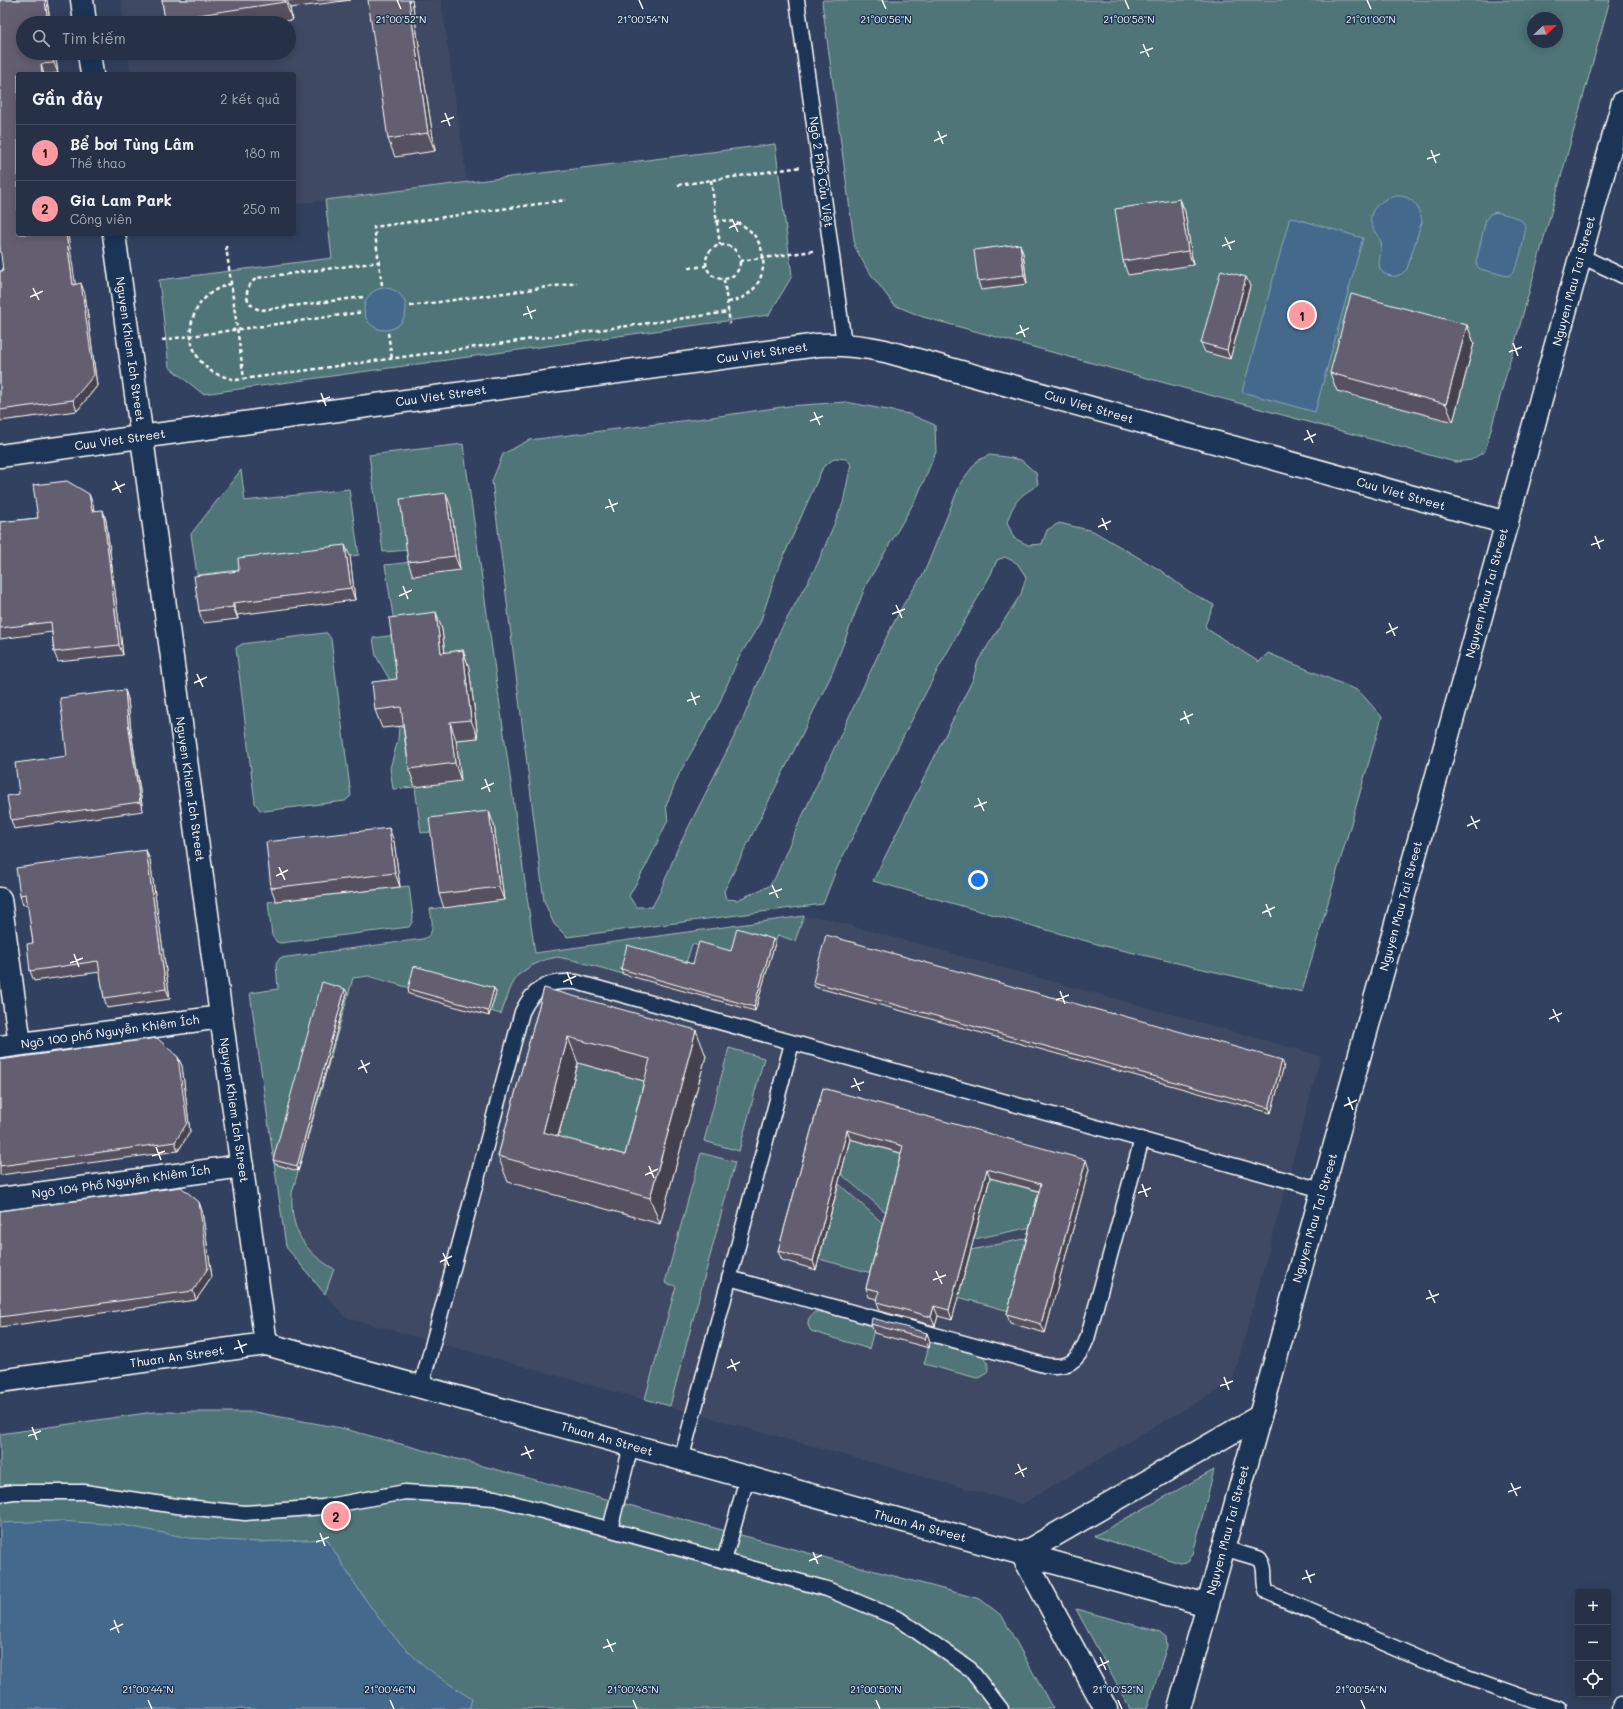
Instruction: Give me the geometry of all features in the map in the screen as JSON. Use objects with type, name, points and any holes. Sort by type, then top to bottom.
[{"type":"street","points":[[82,0],[84,16]]},
{"type":"street","points":[[90,60],[92,72]]},
{"type":"street","name":"Nguyen Mau Tai Street","points":[[1179,1709],[1623,102]]},
{"type":"street","name":"Nguyen Khiem Ich Street","points":[[114,236],[266,1344]]},
{"type":"street","name":"Cuu Viet Street","points":[[0,456],[818,345],[844,344],[885,350],[1507,523]]},
{"type":"street","points":[[0,899],[10,1045]]},
{"type":"street","name":"Ngõ 100 phố Nguyễn Khiêm Ích","points":[[10,1045],[221,1016]]},
{"type":"street","name":"Ngõ 104 Phố Nguyễn Khiêm Ích","points":[[0,1199],[242,1166]]},
{"type":"street","name":"Thuan An Street","points":[[0,1381],[266,1344],[1207,1606]]},
{"type":"street","points":[[1106,1709],[1022,1554],[1260,1416]]},
{"type":"lane","name":"Ngõ 2 Phố Cửu Việt","points":[[797,0],[844,344]]},
{"type":"lane","points":[[1581,256],[1623,276]]},
{"type":"lane","points":[[421,1387],[522,1012],[528,1000],[538,990],[550,983],[562,981],[576,982],[1322,1190]]},
{"type":"lane","points":[[681,1460],[792,1043]]},
{"type":"lane","points":[[729,1278],[1044,1365],[1055,1367],[1066,1365],[1075,1360],[1087,1339],[1142,1139]]},
{"type":"lane","points":[[610,1529],[631,1446]]},
{"type":"lane","points":[[724,1561],[747,1478]]},
{"type":"lane","points":[[0,1494],[14,1492],[84,1492],[176,1506],[245,1513],[323,1507],[405,1492],[495,1498],[827,1589],[899,1618],[970,1669],[1001,1709]]},
{"type":"lane","points":[[1223,1548],[1260,1559],[1265,1570],[1264,1582],[1267,1592],[1442,1668],[1557,1709]]},
{"type":"lane","points":[[1620,1709],[1623,1703]]},
{"type":"path","points":[[678,185],[819,165]]},
{"type":"path","points":[[710,180],[720,245]]},
{"type":"path","points":[[382,285],[374,227],[566,200]]},
{"type":"path","points":[[716,221],[723,220],[736,222],[748,229],[757,239],[763,252],[764,265],[761,278],[753,289],[743,298],[728,302]]},
{"type":"path","points":[[720,245],[731,247],[736,250],[740,261],[738,272],[734,276],[724,280],[711,275],[706,266],[707,255],[714,247],[720,245]]},
{"type":"path","points":[[226,246],[244,379]]},
{"type":"path","points":[[740,261],[831,249]]},
{"type":"path","points":[[363,297],[261,310],[255,309],[250,303],[247,296],[247,289],[250,283],[257,278],[379,262]]},
{"type":"path","points":[[689,268],[706,266]]},
{"type":"path","points":[[724,280],[730,324]]},
{"type":"path","points":[[410,306],[577,283]]},
{"type":"path","points":[[231,284],[220,286],[207,295],[196,307],[191,323],[191,335],[197,355],[207,368],[220,376],[236,380],[729,312]]},
{"type":"path","points":[[162,340],[363,312]]},
{"type":"path","points":[[388,333],[392,359]]},
{"type":"shaded area","points":[[121,0],[441,0],[467,182],[296,204],[296,72],[131,72],[129,60],[296,60],[296,16],[123,16]]},
{"type":"shaded area","points":[[1395,196],[1410,199],[1419,210],[1422,221],[1407,269],[1400,275],[1391,276],[1381,271],[1379,266],[1381,242],[1373,228],[1371,215],[1376,206],[1390,197]]},
{"type":"shaded area","points":[[1496,212],[1521,220],[1526,227],[1518,262],[1515,269],[1507,276],[1480,269],[1476,262],[1486,219],[1490,214]]},
{"type":"shaded area","points":[[1290,217],[1363,238],[1315,412],[1242,392]]},
{"type":"shaded area","points":[[381,288],[389,288],[397,291],[403,297],[406,309],[403,321],[397,327],[389,330],[381,330],[373,327],[367,321],[364,313],[364,305],[367,297],[373,291]]},
{"type":"shaded area","points":[[804,916],[827,919],[1321,1056],[1233,1381],[1022,1504],[345,1317],[286,1247],[250,993]]},
{"type":"shaded area","points":[[59,1521],[123,1525],[189,1538],[258,1542],[327,1539],[356,1586],[378,1617],[415,1658],[442,1679],[472,1699],[469,1709],[0,1709],[0,1523]]},
{"type":"green space","points":[[823,0],[1610,0],[1485,451],[1471,460],[1455,462],[923,317],[894,305],[867,269],[855,247],[822,2]]},
{"type":"green space","points":[[775,144],[792,276],[769,315],[203,394],[169,367],[159,280],[332,258],[325,200]]},
{"type":"green space","points":[[846,402],[909,414],[935,425],[936,452],[917,497],[866,585],[831,676],[724,891],[726,899],[737,900],[769,886],[775,878],[793,836],[886,638],[903,605],[924,573],[961,482],[977,461],[989,455],[1006,457],[1021,460],[1036,473],[1038,485],[1022,496],[1012,509],[1007,522],[1014,538],[1028,545],[1042,544],[1047,530],[1059,523],[1093,531],[1160,570],[1188,591],[1214,605],[1205,625],[1207,629],[1259,662],[1268,653],[1359,691],[1382,717],[1302,992],[1104,946],[873,881],[973,679],[978,661],[1021,594],[1026,577],[1017,563],[1005,557],[997,560],[991,574],[938,669],[837,868],[823,904],[567,937],[554,924],[544,901],[492,481],[503,454],[529,440],[789,406]],"holes":[[[835,458],[846,459],[851,464],[843,503],[817,565],[779,633],[743,719],[677,850],[660,892],[652,907],[636,907],[629,896],[646,866],[668,820],[666,806],[680,772],[718,706],[738,659],[760,623],[776,574],[823,467]]]},
{"type":"green space","points":[[463,444],[535,953],[804,916],[795,941],[778,935],[775,943],[733,955],[692,944],[685,966],[623,974],[557,957],[544,960],[531,966],[518,975],[511,987],[501,1014],[368,976],[353,978],[292,1193],[293,1218],[301,1238],[314,1255],[334,1269],[325,1294],[286,1247],[250,993],[278,989],[276,964],[280,958],[423,939],[430,934],[432,927],[430,909],[503,900],[494,825],[421,833],[415,787],[393,789],[390,768],[398,740],[399,726],[407,725],[456,740],[478,738],[403,697],[391,682],[376,656],[373,638],[396,635],[385,565],[412,562],[410,550],[383,552],[369,455]]},
{"type":"green space","points":[[241,470],[245,501],[349,489],[359,555],[197,575],[191,534]]},
{"type":"green space","points":[[327,633],[331,639],[351,796],[345,801],[264,811],[260,810],[255,803],[236,648],[242,644]]},
{"type":"green space","points":[[409,886],[413,917],[409,927],[281,943],[277,942],[272,936],[268,902]]},
{"type":"green space","points":[[729,1048],[764,1058],[739,1151],[704,1141]]},
{"type":"green space","points":[[578,1063],[659,1085],[634,1181],[552,1158]]},
{"type":"green space","points":[[850,1139],[906,1155],[890,1216],[841,1174]]},
{"type":"green space","points":[[701,1153],[735,1162],[670,1406],[645,1399],[676,1286],[665,1283]]},
{"type":"green space","points":[[990,1178],[1044,1193],[1036,1226],[974,1239]]},
{"type":"green space","points":[[839,1184],[887,1227],[875,1274],[819,1259]]},
{"type":"green space","points":[[1033,1237],[1013,1312],[958,1297],[971,1250]]},
{"type":"green space","points":[[815,1312],[822,1312],[875,1326],[869,1349],[811,1331],[808,1326],[808,1321]]},
{"type":"green space","points":[[930,1342],[982,1356],[988,1363],[987,1373],[977,1378],[924,1364]]},
{"type":"green space","points":[[153,1412],[254,1412],[341,1428],[980,1599],[1002,1616],[1053,1709],[0,1709],[0,1434]]},
{"type":"green space","points":[[1214,1470],[1193,1554],[1188,1562],[1180,1563],[1094,1536]]},
{"type":"green space","points":[[1076,1609],[1160,1632],[1166,1637],[1167,1646],[1147,1709],[1130,1709]]},
{"type":"building","points":[[0,0],[45,0],[47,16],[16,16],[16,60],[53,60],[54,63],[41,64],[42,72],[16,72],[16,236],[66,236],[73,285],[81,283],[94,375],[73,400],[0,410],[0,271],[3,271],[0,246]]},
{"type":"building","points":[[162,0],[285,0],[285,2],[192,16],[164,16]]},
{"type":"building","points":[[368,0],[409,0],[428,133],[388,139]]},
{"type":"building","points":[[1180,199],[1188,251],[1123,261],[1115,209]]},
{"type":"building","points":[[1020,244],[1024,275],[978,281],[974,250]]},
{"type":"building","points":[[1221,270],[1246,277],[1227,350],[1201,343]]},
{"type":"building","points":[[1351,294],[1467,325],[1446,404],[1330,373]]},
{"type":"building","points":[[67,481],[89,494],[92,511],[103,510],[119,645],[54,652],[51,622],[0,628],[0,522],[38,518],[33,485]]},
{"type":"building","points":[[446,493],[455,556],[408,562],[400,499]]},
{"type":"building","points":[[345,545],[351,588],[233,603],[233,607],[199,611],[194,576],[239,571],[238,558]]},
{"type":"building","points":[[436,612],[441,653],[463,650],[471,720],[450,722],[455,763],[409,769],[401,707],[375,710],[372,682],[397,679],[389,618]]},
{"type":"building","points":[[125,690],[128,722],[140,802],[11,820],[7,796],[19,794],[15,763],[67,756],[60,698]]},
{"type":"building","points":[[489,811],[499,887],[439,894],[429,818]]},
{"type":"building","points":[[389,828],[395,873],[271,888],[266,842]]},
{"type":"building","points":[[146,850],[166,989],[104,998],[98,961],[30,971],[27,944],[33,943],[26,894],[20,895],[16,868]]},
{"type":"building","points":[[737,928],[773,939],[754,1007],[621,969],[627,945],[693,964],[699,942],[731,951]]},
{"type":"building","points":[[826,935],[1282,1060],[1269,1108],[813,982]]},
{"type":"building","points":[[414,966],[494,988],[488,1011],[408,989]]},
{"type":"building","points":[[322,982],[345,989],[297,1166],[273,1160]]},
{"type":"building","points":[[544,988],[696,1030],[650,1198],[498,1156]],"holes":[[[568,1037],[650,1059],[625,1155],[543,1132]]]},
{"type":"building","points":[[157,1038],[178,1057],[187,1123],[175,1142],[0,1166],[0,1060]]},
{"type":"building","points":[[823,1088],[1086,1160],[1041,1324],[1007,1314],[1041,1184],[987,1169],[949,1310],[934,1306],[931,1317],[877,1302],[879,1291],[866,1288],[903,1146],[847,1130],[813,1261],[778,1251]]},
{"type":"building","points":[[181,1187],[199,1202],[208,1268],[193,1291],[0,1317],[0,1211]]},
{"type":"building","points":[[872,1318],[927,1333],[925,1339],[871,1324]]},
{"type":"place","name":"Bể bơi Tùng Lâm","points":[[1302,315]]},
{"type":"place","name":"Gia Lam Park","points":[[336,1516]]}]
